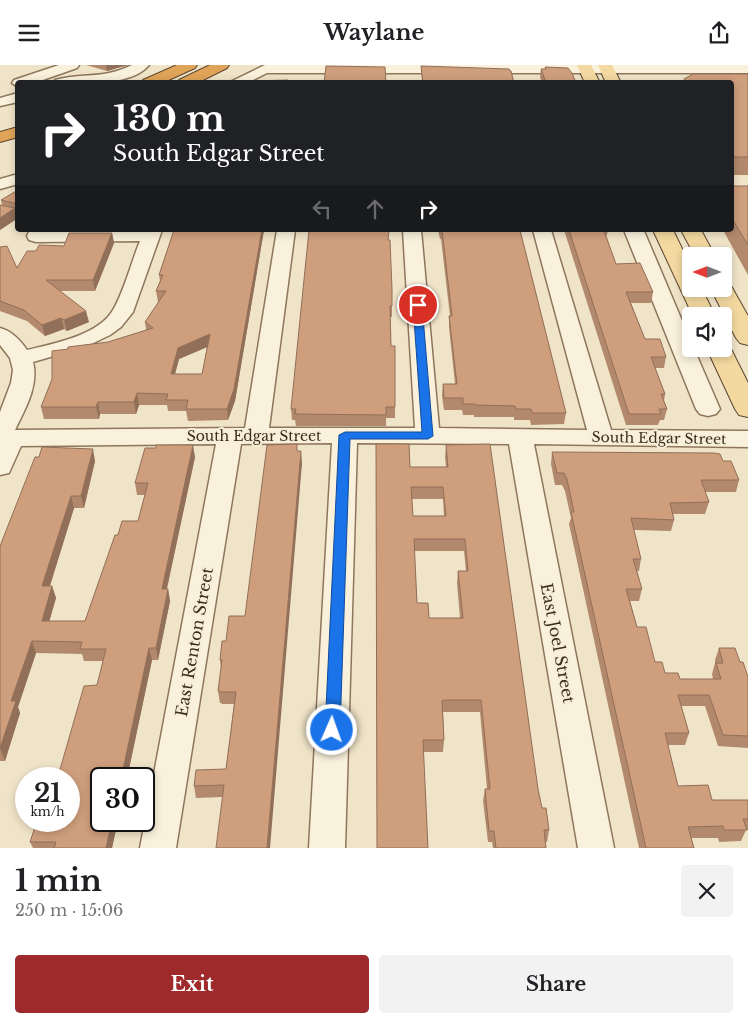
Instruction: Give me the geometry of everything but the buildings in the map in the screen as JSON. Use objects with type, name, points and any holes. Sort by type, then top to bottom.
[{"type":"highway","points":[[155,80],[190,65]]},
{"type":"highway","points":[[168,80],[202,65]]},
{"type":"highway","points":[[176,80],[210,65]]},
{"type":"highway","points":[[190,80],[222,65]]},
{"type":"highway","points":[[0,132],[15,128]]},
{"type":"highway","points":[[0,139],[15,135]]},
{"type":"highway","points":[[0,146],[15,142]]},
{"type":"main road","points":[[606,67],[612,80]]},
{"type":"main road","points":[[664,232],[700,307]]},
{"type":"main road","points":[[692,232],[700,247]]},
{"type":"main road","points":[[726,297],[748,338]]},
{"type":"main road","points":[[723,357],[748,409]]},
{"type":"street","points":[[103,80],[114,78],[142,65]]},
{"type":"street","points":[[241,80],[265,69],[308,76],[403,76],[588,72],[606,67],[748,69]]},
{"type":"street","points":[[34,80],[65,74],[92,80]]},
{"type":"street","points":[[0,89],[15,84]]},
{"type":"street","points":[[0,102],[15,98]]},
{"type":"street","points":[[0,111],[15,107]]},
{"type":"street","points":[[0,169],[15,165]]},
{"type":"street","points":[[0,185],[15,180]]},
{"type":"street","name":"East Renton Street","points":[[158,848],[286,232]]},
{"type":"street","points":[[412,232],[428,436]]},
{"type":"street","points":[[543,232],[601,436]]},
{"type":"street","points":[[635,232],[708,409]]},
{"type":"street","points":[[23,357],[90,338],[105,331],[115,323],[123,312],[152,233],[36,236]]},
{"type":"street","points":[[0,334],[23,357],[25,383],[4,438],[0,467]]},
{"type":"street","points":[[327,848],[345,435]]},
{"type":"street","name":"South Edgar Street","points":[[4,438],[345,435],[601,436],[748,439]]},
{"type":"street","name":"East Joel Street","points":[[520,437],[596,848]]},
{"type":"route","points":[[332,730],[345,435],[428,436],[418,305]]}]
